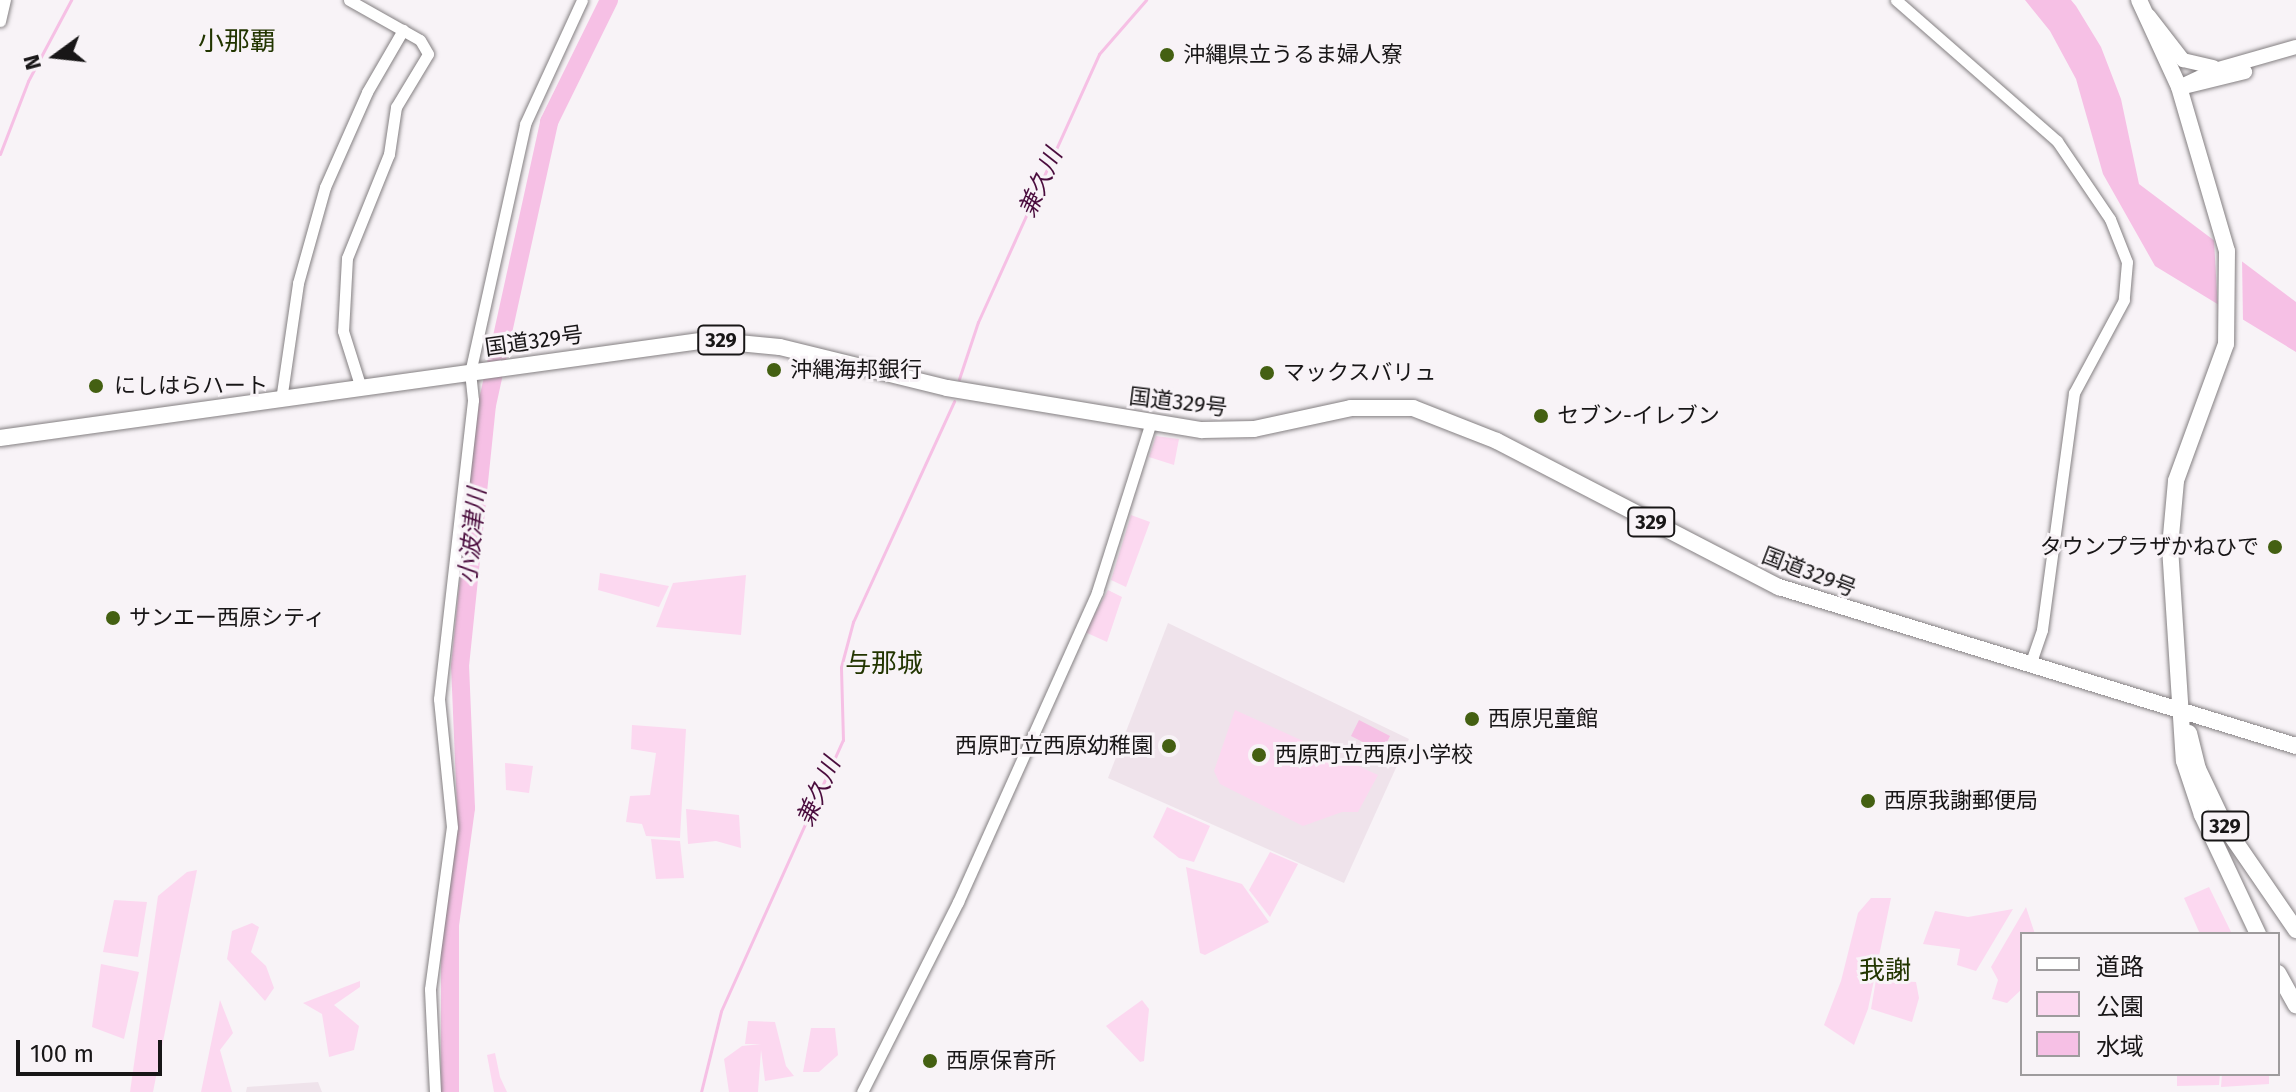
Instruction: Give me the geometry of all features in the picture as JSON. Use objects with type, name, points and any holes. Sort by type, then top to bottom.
[{"type":"highway","name":"329","points":[[2139,0],[2149,16],[2179,87],[2227,251],[2228,324],[2222,365],[2184,452],[2172,505],[2180,710],[2188,780],[2257,932]]},
{"type":"highway","name":"国道329号","points":[[0,438],[678,343],[734,340],[780,347],[947,388],[1151,422],[1236,431],[1351,408],[1424,411],[1497,441],[1779,587],[2296,746]]},
{"type":"highway","name":"329","points":[[2180,710],[2198,769],[2226,828],[2296,930]]},
{"type":"highway","points":[[2280,977],[2296,1005]]},
{"type":"main road","points":[[2149,16],[2191,65],[2234,66]]},
{"type":"main road","points":[[2179,87],[2296,47]]},
{"type":"main road","points":[[2179,87],[2197,86],[2296,57]]},
{"type":"street","points":[[0,21],[5,0]]},
{"type":"street","points":[[349,0],[420,40],[427,60],[396,107],[389,154],[347,258],[342,290],[343,331],[361,388]]},
{"type":"street","points":[[435,1092],[429,1001],[452,827],[439,686],[472,409],[470,373],[525,124],[582,0]]},
{"type":"street","points":[[1896,0],[2057,141],[2110,219],[2127,262],[2124,300],[2074,393],[2042,630],[2031,662]]},
{"type":"street","points":[[281,400],[298,283],[317,210],[351,126],[403,30]]},
{"type":"street","points":[[862,1092],[958,902],[1097,592],[1151,422]]},
{"type":"shaded area","name":"西原町立西原小学校","points":[[1168,623],[1409,739],[1344,883],[1108,778]]},
{"type":"shaded area","points":[[318,1082],[322,1092],[246,1092],[247,1087]]},
{"type":"green space","points":[[1156,436],[1179,439],[1174,465],[1149,457]]},
{"type":"green space","points":[[1131,515],[1150,522],[1126,587],[1111,580]]},
{"type":"green space","points":[[600,573],[669,586],[659,607],[598,590]]},
{"type":"green space","points":[[746,575],[741,635],[656,627],[673,583]]},
{"type":"green space","points":[[1108,590],[1122,597],[1107,642],[1085,632]]},
{"type":"green space","points":[[1235,710],[1378,775],[1358,812],[1342,812],[1303,826],[1220,784],[1214,771]]},
{"type":"green space","points":[[632,725],[686,729],[680,838],[646,836],[642,824],[626,822],[630,796],[650,795],[656,753],[631,749]]},
{"type":"green space","points":[[505,763],[533,766],[529,793],[506,790]]},
{"type":"green space","points":[[1167,807],[1210,826],[1194,862],[1179,858],[1153,837]]},
{"type":"green space","points":[[686,809],[739,815],[741,848],[716,841],[688,844]]},
{"type":"green space","points":[[651,839],[680,841],[684,878],[656,879]]},
{"type":"green space","points":[[1270,852],[1298,864],[1270,917],[1249,890]]},
{"type":"green space","points":[[1186,867],[1242,884],[1269,922],[1205,955],[1200,953]]},
{"type":"green space","points":[[197,870],[153,1092],[130,1092],[158,896],[187,872]]},
{"type":"green space","points":[[2209,887],[2231,932],[2199,932],[2184,898]]},
{"type":"green space","points":[[1871,898],[1891,898],[1868,1009],[1854,1045],[1824,1025],[1841,981],[1858,913]]},
{"type":"green space","points":[[114,900],[147,902],[138,957],[103,952]]},
{"type":"green space","points":[[2026,907],[2034,932],[2020,932],[2020,991],[2007,1003],[1992,999],[1998,980],[1991,967]]},
{"type":"green space","points":[[2013,909],[1976,971],[1957,965],[1960,949],[1923,944],[1935,911],[1968,917]]},
{"type":"green space","points":[[252,923],[259,927],[251,952],[266,966],[274,988],[265,1001],[227,959],[232,931]]},
{"type":"green space","points":[[101,964],[139,972],[124,1039],[92,1027]]},
{"type":"green space","points":[[1876,980],[1916,982],[1919,998],[1912,1022],[1871,1009]]},
{"type":"green space","points":[[360,981],[360,987],[334,1005],[359,1026],[354,1050],[329,1057],[322,1014],[303,1003]]},
{"type":"green space","points":[[220,1000],[233,1033],[220,1050],[232,1092],[201,1092]]},
{"type":"green space","points":[[1142,1000],[1149,1009],[1144,1061],[1140,1062],[1106,1026]]},
{"type":"green space","points":[[748,1021],[775,1022],[786,1066],[794,1076],[765,1081],[761,1050],[758,1092],[729,1092],[724,1059],[742,1046],[761,1044],[745,1044]]},
{"type":"green space","points":[[811,1028],[835,1028],[838,1055],[819,1072],[803,1072]]},
{"type":"green space","points":[[495,1053],[507,1092],[494,1092],[487,1055]]},
{"type":"green space","points":[[2177,1076],[2220,1076],[2219,1085],[2177,1086]]},
{"type":"green space","points":[[2222,1076],[2269,1076],[2269,1084],[2221,1087]]},
{"type":"water","points":[[2025,0],[2071,0],[2076,6],[2101,47],[2121,99],[2139,184],[2296,302],[2296,352],[2155,266],[2103,174],[2076,79],[2050,31]]},
{"type":"water","points":[[1359,720],[1390,736],[1382,752],[1351,736]]},
{"type":"pier","points":[[2214,240],[2242,259],[2243,324],[2218,310]]},
{"type":"waterway","points":[[0,154],[28,81],[71,0]]},
{"type":"waterway","name":"小波津川","points":[[450,1092],[450,925],[466,808],[460,666],[487,405],[549,122],[609,0]]},
{"type":"waterway","name":"兼久川","points":[[959,379],[978,322],[1099,54],[1146,0]]},
{"type":"waterway","name":"兼久川","points":[[701,1092],[721,1011],[843,740],[841,667],[853,622],[954,401]]},
{"type":"place","name":"沖縄県立うるま婦人寮","points":[[1167,55]]},
{"type":"place","name":"沖縄海邦銀行","points":[[774,370]]},
{"type":"place","name":"マックスバリュ","points":[[1267,373]]},
{"type":"place","name":"にしはらハート","points":[[96,386]]},
{"type":"place","name":"セブン-イレブン","points":[[1541,416]]},
{"type":"place","name":"タウンプラザかねひで","points":[[2275,547]]},
{"type":"place","name":"サンエー西原シティ","points":[[113,618]]},
{"type":"place","name":"西原児童館","points":[[1472,719]]},
{"type":"place","name":"西原町立西原幼稚園","points":[[1169,746]]},
{"type":"place","name":"西原町立西原小学校","points":[[1259,755]]},
{"type":"place","name":"西原我謝郵便局","points":[[1868,801]]},
{"type":"place","name":"西原保育所","points":[[930,1061]]},
{"type":"district","name":"小那覇","points":[[237,42]]},
{"type":"district","name":"与那城","points":[[884,664]]},
{"type":"district","name":"我謝","points":[[1885,971]]}]
